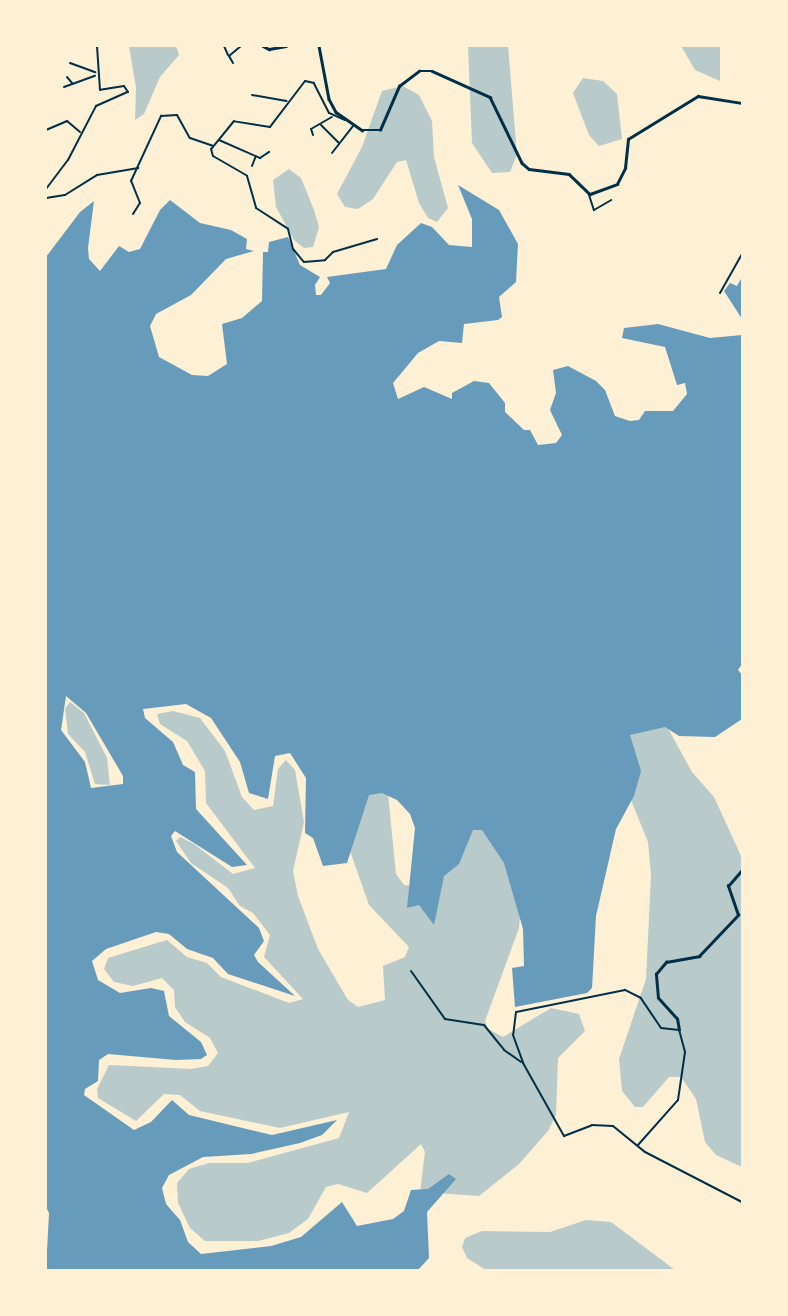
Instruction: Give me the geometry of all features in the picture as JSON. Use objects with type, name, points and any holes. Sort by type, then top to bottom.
[{"type":"street","points":[[46,189],[55,181],[96,106],[128,92],[124,86],[100,90],[96,74],[97,46]]},
{"type":"street","points":[[224,46],[233,63]]},
{"type":"street","points":[[229,56],[241,46]]},
{"type":"street","points":[[263,46],[286,46]]},
{"type":"street","points":[[319,46],[329,99],[345,120]]},
{"type":"street","points":[[70,63],[96,74]]},
{"type":"street","points":[[313,135],[311,129],[333,117],[353,125],[380,130],[398,86],[419,71],[432,71],[490,97],[522,163],[569,174],[590,194],[594,210],[611,201]]},
{"type":"street","points":[[64,87],[96,74]]},
{"type":"street","points":[[67,77],[73,83]]},
{"type":"street","points":[[333,117],[309,80],[287,101],[270,127],[234,121],[214,146],[213,156],[247,176],[256,208],[288,229],[293,249],[304,262],[324,260],[332,253],[377,239]]},
{"type":"street","points":[[252,95],[287,101]]},
{"type":"street","points":[[590,194],[617,184],[625,167],[628,139],[698,96],[743,103]]},
{"type":"street","points":[[133,214],[140,204],[131,181],[165,114],[177,115],[197,144],[214,146]]},
{"type":"street","points":[[46,130],[67,121],[80,133]]},
{"type":"street","points":[[320,124],[341,144]]},
{"type":"street","points":[[332,153],[353,125]]},
{"type":"street","points":[[218,140],[256,157]]},
{"type":"street","points":[[252,166],[256,157],[269,152]]},
{"type":"street","points":[[46,198],[65,195],[97,175],[138,168]]},
{"type":"street","points":[[720,293],[743,254]]},
{"type":"street","points":[[638,1145],[678,1100],[685,1052],[677,1019],[658,998],[656,974],[666,962],[699,956],[738,915],[728,886],[743,870]]},
{"type":"street","points":[[411,971],[444,1019],[484,1025],[504,1050],[523,1063]]},
{"type":"street","points":[[679,1030],[661,1028],[647,1005],[632,992],[620,990],[516,1012],[513,1035],[523,1063],[564,1136],[604,1124],[743,1202]]},
{"type":"shaded area","points":[[129,46],[176,46],[179,55],[160,77],[144,114],[135,120],[136,88]]},
{"type":"shaded area","points":[[468,46],[508,46],[517,155],[510,172],[492,173],[472,143]]},
{"type":"shaded area","points":[[681,46],[720,46],[720,81],[695,70]]},
{"type":"shaded area","points":[[583,78],[603,81],[617,94],[622,139],[599,146],[589,135],[573,93]]},
{"type":"shaded area","points":[[403,86],[419,95],[432,121],[434,157],[448,208],[437,222],[428,218],[419,203],[406,160],[397,162],[373,199],[358,209],[345,207],[337,194],[362,147],[382,91]]},
{"type":"shaded area","points":[[289,169],[301,178],[314,210],[319,227],[313,247],[304,248],[294,240],[276,207],[273,180]]},
{"type":"shaded area","points":[[70,702],[84,713],[107,758],[110,785],[95,784],[85,752],[68,734],[65,709]]},
{"type":"shaded area","points":[[173,711],[200,718],[225,751],[242,797],[254,810],[273,806],[278,769],[286,760],[295,770],[304,822],[293,871],[298,896],[318,949],[348,1000],[358,1007],[385,1000],[383,966],[405,957],[409,947],[369,905],[341,825],[361,779],[387,784],[396,874],[404,885],[412,886],[478,797],[521,903],[519,928],[485,1021],[488,1029],[503,1037],[551,1008],[579,1014],[585,1031],[558,1058],[556,1115],[548,1131],[519,1164],[479,1196],[420,1192],[425,1152],[421,1144],[367,1193],[338,1184],[326,1187],[308,1219],[289,1233],[258,1241],[205,1241],[190,1228],[178,1203],[177,1183],[189,1169],[209,1163],[248,1163],[339,1138],[349,1112],[280,1128],[200,1111],[180,1095],[164,1094],[136,1121],[98,1098],[97,1089],[109,1065],[191,1069],[208,1066],[218,1053],[210,1038],[185,1022],[175,1007],[174,990],[162,978],[133,986],[114,982],[104,969],[108,958],[167,940],[187,957],[207,963],[221,977],[289,1003],[303,999],[264,957],[270,935],[253,913],[240,906],[228,888],[191,863],[176,841],[180,837],[194,844],[233,874],[255,868],[206,803],[205,771],[187,741],[160,724],[157,714]]},
{"type":"shaded area","points":[[627,711],[664,721],[692,772],[714,797],[742,858],[742,1167],[716,1155],[705,1142],[696,1099],[681,1077],[669,1077],[643,1107],[635,1107],[622,1091],[619,1059],[646,979],[651,875],[648,842],[629,795]]},
{"type":"shaded area","points":[[586,1220],[611,1222],[675,1270],[486,1270],[467,1258],[462,1247],[465,1238],[482,1231],[550,1232]]},
{"type":"water","points":[[458,185],[499,210],[518,244],[516,282],[499,297],[502,317],[498,320],[464,324],[462,343],[439,341],[418,353],[393,383],[398,399],[424,387],[452,399],[452,393],[474,381],[489,383],[505,403],[505,412],[524,430],[530,430],[538,445],[556,443],[562,435],[550,410],[556,393],[553,370],[568,366],[596,381],[605,390],[615,416],[630,421],[639,420],[645,411],[673,411],[687,394],[685,383],[677,385],[665,347],[622,338],[624,328],[658,324],[710,338],[742,335],[742,664],[738,670],[742,675],[742,719],[715,737],[679,736],[665,727],[630,735],[641,771],[634,796],[616,829],[596,916],[592,988],[587,993],[515,1007],[512,968],[524,966],[523,929],[504,863],[482,830],[473,830],[459,864],[444,876],[434,925],[419,905],[407,908],[415,828],[410,814],[397,800],[382,793],[369,795],[347,863],[323,866],[313,838],[305,833],[306,778],[290,753],[275,756],[268,799],[249,793],[240,762],[211,718],[186,704],[143,709],[145,718],[173,742],[183,765],[195,772],[196,809],[247,865],[232,867],[175,831],[171,836],[177,852],[259,928],[264,941],[254,955],[258,962],[295,996],[228,974],[213,958],[187,949],[169,934],[156,932],[106,949],[92,961],[98,980],[120,993],[151,988],[164,991],[169,1016],[201,1042],[207,1055],[201,1059],[176,1060],[108,1054],[99,1060],[98,1081],[85,1089],[84,1095],[134,1130],[151,1122],[172,1100],[189,1115],[272,1135],[337,1120],[322,1135],[300,1143],[251,1154],[203,1157],[169,1175],[162,1188],[166,1204],[180,1220],[188,1242],[201,1254],[271,1246],[301,1237],[342,1202],[357,1226],[393,1219],[404,1211],[411,1190],[428,1189],[449,1174],[456,1179],[427,1212],[429,1258],[418,1270],[46,1270],[49,1213],[46,1207],[46,257],[80,212],[94,201],[88,248],[89,259],[100,271],[119,246],[129,252],[140,249],[160,210],[170,200],[200,223],[231,230],[247,239],[246,249],[254,251],[226,259],[191,295],[156,314],[150,326],[159,357],[192,375],[208,376],[227,364],[222,324],[242,318],[262,301],[263,252],[268,252],[269,242],[288,237],[300,265],[320,277],[315,285],[316,295],[321,295],[330,283],[327,277],[386,269],[397,245],[421,223],[432,227],[449,245],[472,247],[472,219]],"holes":[[[66,696],[86,713],[123,776],[123,784],[91,788],[85,762],[61,730]]]},
{"type":"water","points":[[742,277],[742,319],[724,291],[730,283],[737,286]]}]
